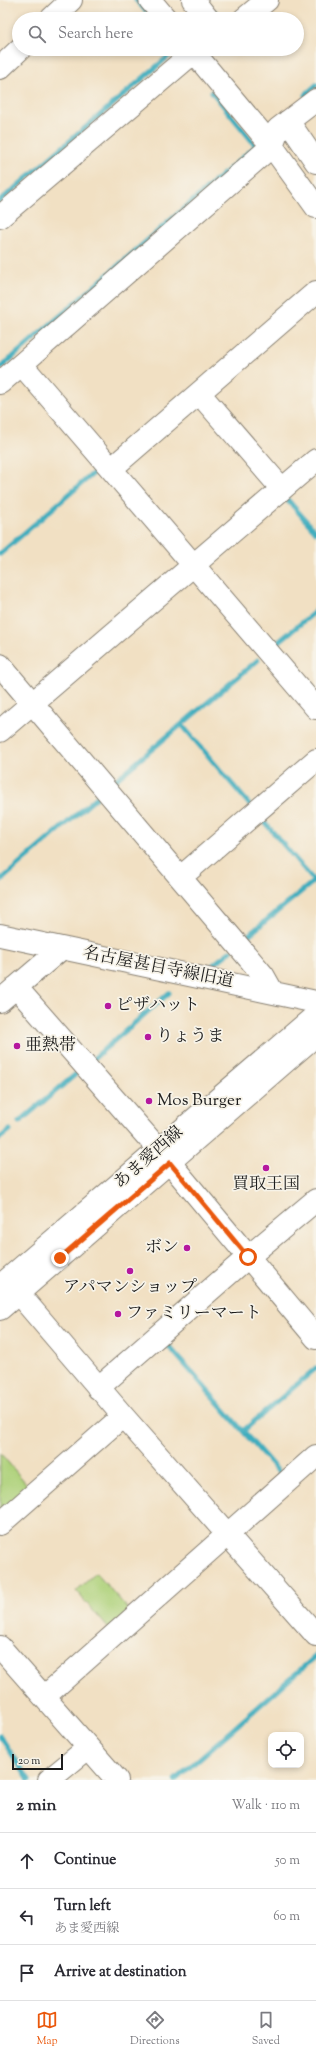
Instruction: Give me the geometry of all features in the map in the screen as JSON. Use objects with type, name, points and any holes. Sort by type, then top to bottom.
[{"type":"street","points":[[58,12],[71,0]]},
{"type":"street","points":[[150,0],[160,12]]},
{"type":"street","points":[[193,0],[202,12]]},
{"type":"street","points":[[252,12],[267,0]]},
{"type":"street","points":[[0,68],[13,56]]},
{"type":"street","points":[[0,217],[187,56]]},
{"type":"street","points":[[197,56],[272,146],[316,207]]},
{"type":"street","points":[[0,383],[272,146],[278,129],[316,100]]},
{"type":"street","points":[[288,121],[316,162]]},
{"type":"street","points":[[111,469],[316,292]]},
{"type":"street","points":[[22,365],[316,708]]},
{"type":"street","points":[[199,393],[282,489]]},
{"type":"street","points":[[0,732],[316,460]]},
{"type":"street","points":[[0,665],[263,975],[272,991]]},
{"type":"street","points":[[181,878],[316,760]]},
{"type":"street","name":"名古屋甚目寺線旧道","points":[[0,935],[272,991],[316,1002]]},
{"type":"street","points":[[61,948],[8,994],[165,1156],[316,1338]]},
{"type":"street","name":"あま愛西線","points":[[165,1156],[316,1015]]},
{"type":"street","name":"あま愛西線","points":[[0,1309],[7,1281],[314,1040]]},
{"type":"street","points":[[98,1388],[248,1257],[316,1200]]},
{"type":"street","points":[[7,1281],[98,1388],[316,1635]]},
{"type":"street","points":[[0,1524],[123,1416]]},
{"type":"street","points":[[44,1697],[316,1456]]},
{"type":"street","points":[[2,1654],[44,1697],[117,1780]]},
{"type":"street","points":[[49,1780],[88,1748]]},
{"type":"green space","points":[[0,1453],[31,1489],[0,1516]]},
{"type":"green space","points":[[96,1573],[130,1611],[109,1629],[76,1591]]},
{"type":"waterway","points":[[136,0],[145,10]]},
{"type":"waterway","points":[[0,201],[169,56]]},
{"type":"waterway","points":[[305,95],[316,85]]},
{"type":"waterway","points":[[0,368],[256,146],[212,92]]},
{"type":"waterway","points":[[0,554],[96,471]]},
{"type":"waterway","points":[[286,498],[316,532]]},
{"type":"waterway","points":[[276,644],[316,611]]},
{"type":"waterway","points":[[112,783],[258,660]]},
{"type":"waterway","points":[[182,725],[249,804]]},
{"type":"waterway","points":[[0,881],[97,797]]},
{"type":"waterway","points":[[245,938],[314,881],[262,819]]},
{"type":"waterway","points":[[214,964],[231,951]]},
{"type":"waterway","points":[[92,1060],[169,993]]},
{"type":"waterway","points":[[19,1122],[76,1074]]},
{"type":"waterway","points":[[0,1138],[10,1130]]},
{"type":"waterway","points":[[166,1343],[282,1476]]},
{"type":"waterway","points":[[243,1431],[316,1368]]},
{"type":"waterway","points":[[175,1780],[316,1656]]},
{"type":"waterway","points":[[0,1736],[29,1780]]},
{"type":"place","name":"ピザハット","points":[[108,1006]]},
{"type":"place","name":"りょうま","points":[[148,1037]]},
{"type":"place","name":"亜熱帯","points":[[17,1046]]},
{"type":"place","name":"Mos Burger","points":[[149,1101]]},
{"type":"place","name":"買取王国","points":[[266,1168]]},
{"type":"place","name":"ボン","points":[[187,1248]]},
{"type":"place","name":"アパマンショップ","points":[[130,1271]]},
{"type":"place","name":"ファミリーマート","points":[[118,1314]]},
{"type":"route","points":[[60,1258],[170,1163],[248,1257]]}]
